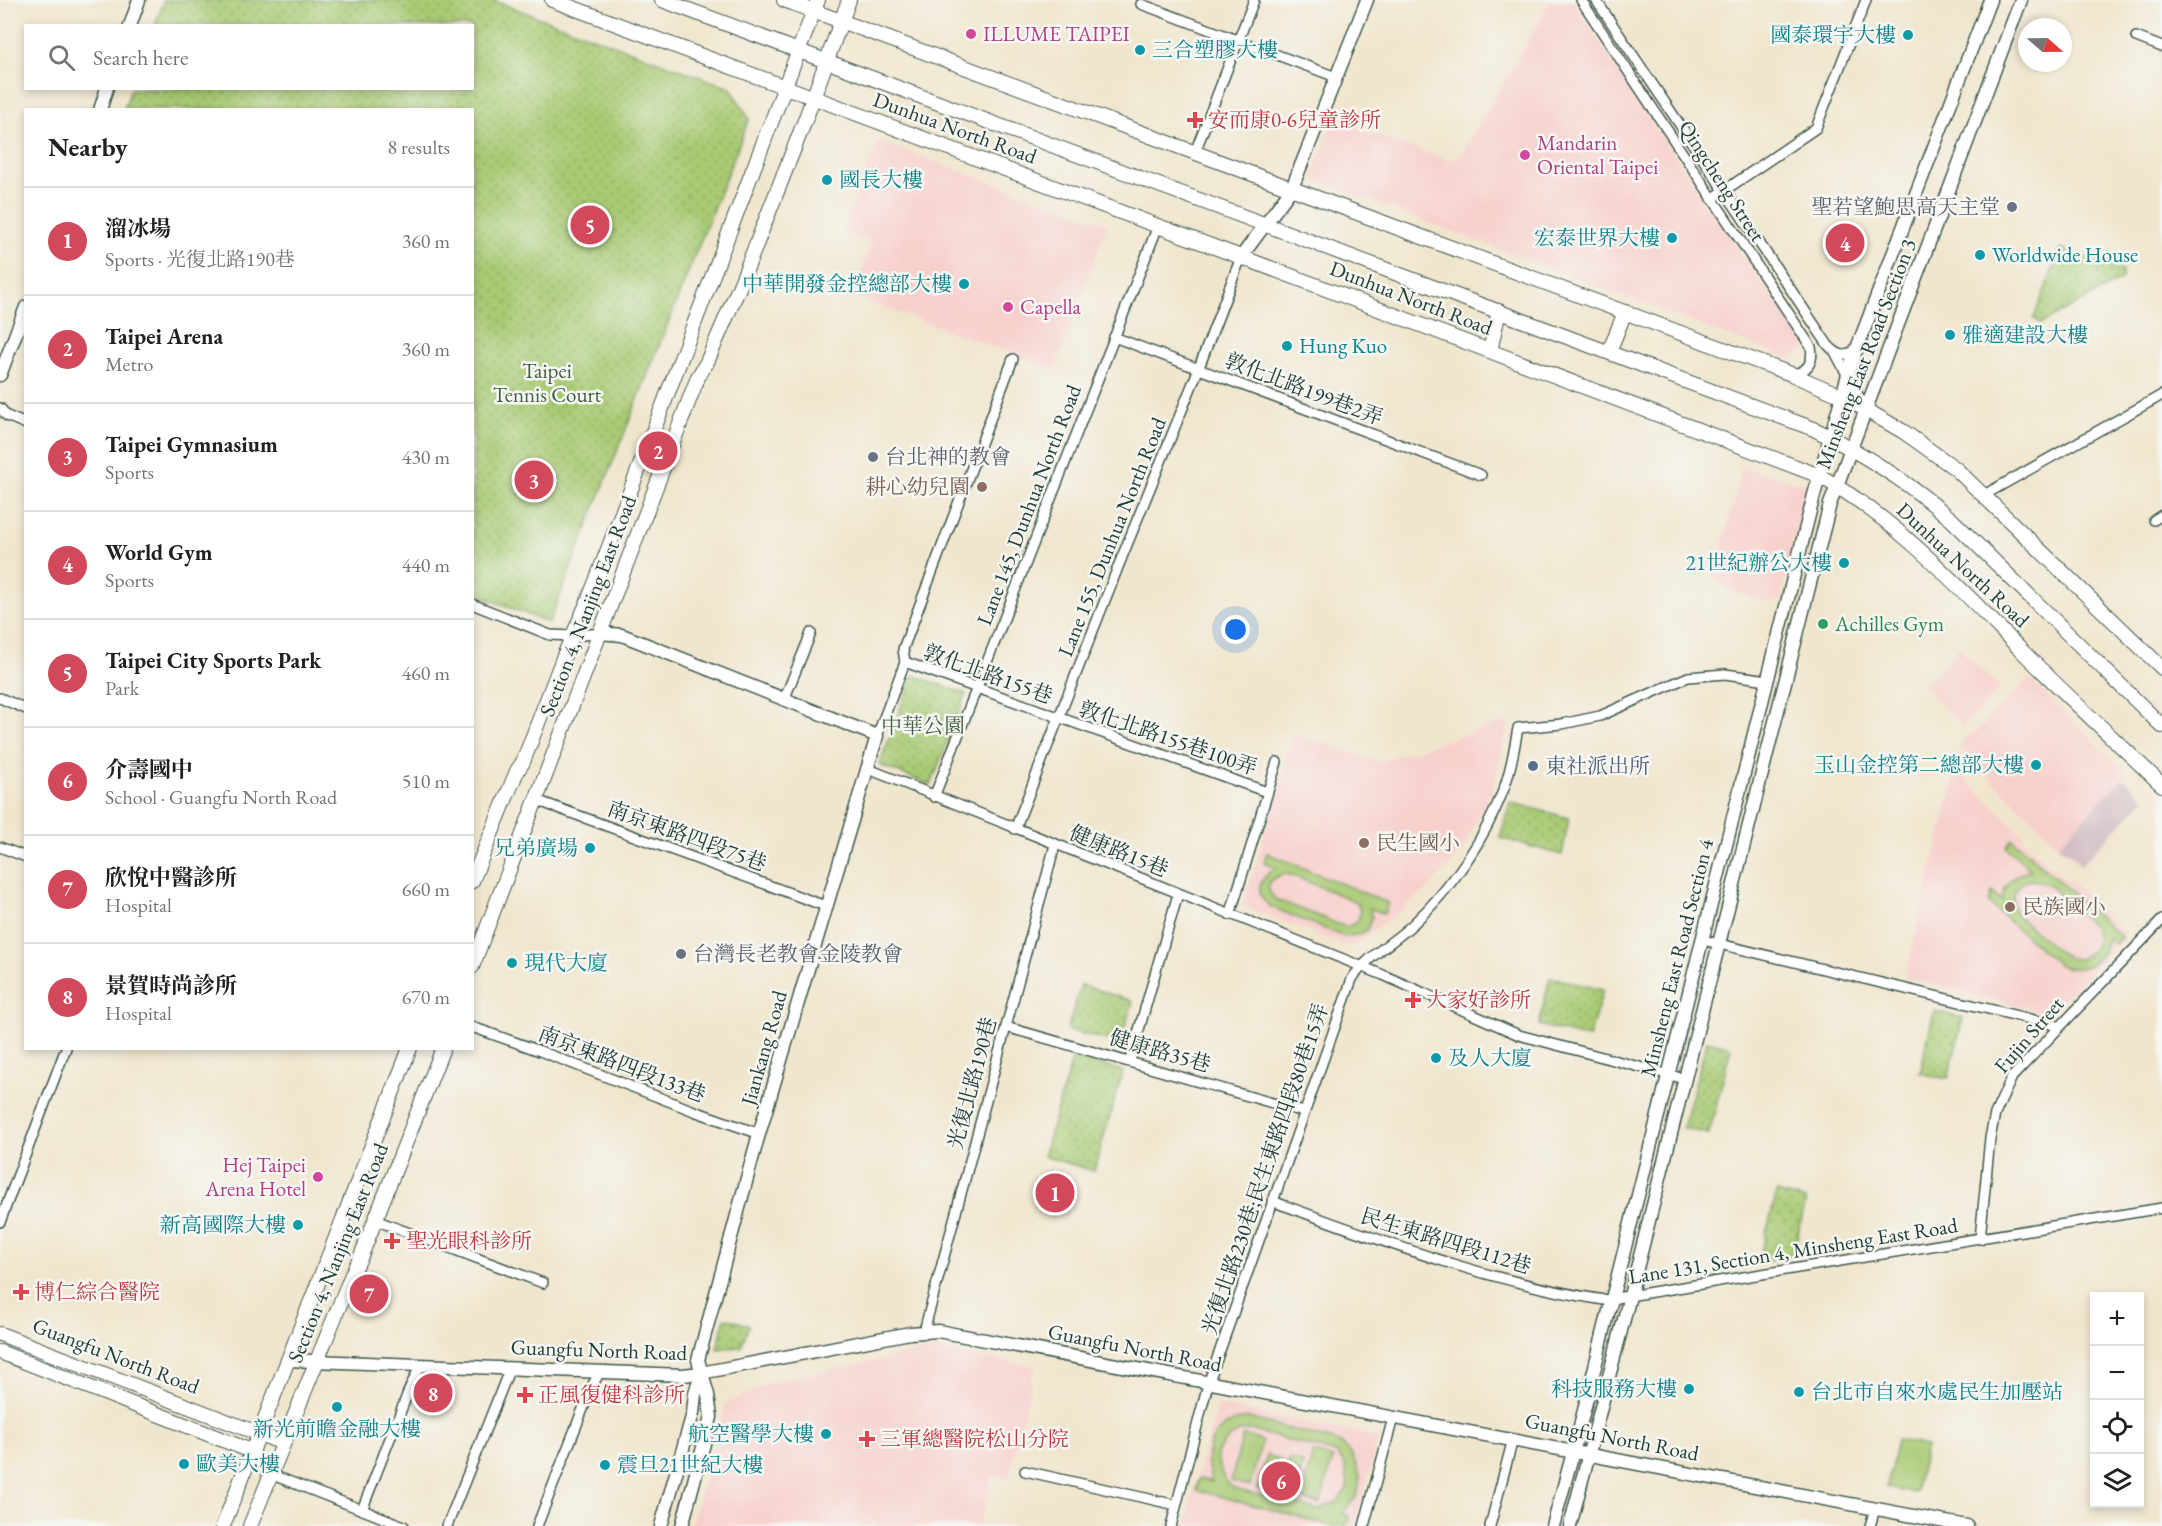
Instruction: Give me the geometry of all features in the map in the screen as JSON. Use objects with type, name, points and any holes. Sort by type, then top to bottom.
[{"type":"main road","name":"Dunhua North Road","points":[[552,0],[1820,476],[1837,485],[1883,518],[1920,548],[2162,785]]},
{"type":"main road","name":"Dunhua North Road","points":[[662,0],[1807,426],[1831,437],[1923,495],[1952,520],[2162,726]]},
{"type":"main road","points":[[784,0],[817,6],[841,20],[1791,374],[1842,396],[1932,451],[1984,495],[2162,668]]},
{"type":"main road","name":"Section 4, Nanjing East Road","points":[[474,962],[698,377],[707,362],[746,273],[849,0]]},
{"type":"main road","name":"Section 4, Nanjing East Road","points":[[474,876],[517,771],[523,762],[573,636],[817,6]]},
{"type":"main road","points":[[1490,351],[1499,311]]},
{"type":"main road","points":[[1609,352],[1625,312]]},
{"type":"main road","name":"Section 4, Nanjing East Road","points":[[223,1526],[409,1050]]},
{"type":"main road","name":"Section 4, Nanjing East Road","points":[[250,1526],[442,1050]]},
{"type":"main road","name":"Guangfu North Road","points":[[0,1334],[283,1443]]},
{"type":"main road","name":"Guangfu North Road","points":[[0,1352],[251,1451]]},
{"type":"street","points":[[131,24],[139,0]]},
{"type":"street","points":[[1195,152],[1254,0]]},
{"type":"street","points":[[1241,257],[1292,188],[1367,0]]},
{"type":"street","name":"Qingcheng Street","points":[[1581,0],[1811,347],[1812,354],[1809,364],[1802,372],[1791,374]]},
{"type":"street","name":"Qingcheng Street","points":[[1596,0],[1835,352],[1865,409]]},
{"type":"street","points":[[1712,199],[1816,128],[1866,0]]},
{"type":"street","name":"Minsheng East Road Section 3","points":[[1820,476],[1860,341],[1990,0]]},
{"type":"street","name":"Minsheng East Road Section 3","points":[[1837,485],[2021,0]]},
{"type":"street","points":[[1141,4],[1336,77]]},
{"type":"street","points":[[2136,37],[2162,47]]},
{"type":"street","points":[[101,108],[106,90]]},
{"type":"street","name":"Lane 145, Dunhua North Road","points":[[934,797],[1158,226]]},
{"type":"street","name":"Lane 155, Dunhua North Road","points":[[1015,830],[1241,257]]},
{"type":"street","points":[[0,375],[24,312]]},
{"type":"street","name":"敦化北路199巷2弄","points":[[1114,337],[1481,475]]},
{"type":"street","points":[[1835,352],[1840,355],[1851,354],[1860,341]]},
{"type":"street","name":"Jiankang Road","points":[[682,1526],[711,1417],[708,1395],[698,1360],[760,1134],[866,768],[905,662],[903,649],[1013,359]]},
{"type":"street","points":[[1984,495],[2162,395]]},
{"type":"street","points":[[0,408],[7,416],[24,423]]},
{"type":"street","name":"Minsheng East Road Section 4","points":[[1553,1526],[1820,476]]},
{"type":"street","name":"Minsheng East Road Section 4","points":[[1570,1526],[1720,944],[1826,520],[1837,485]]},
{"type":"street","points":[[474,605],[550,635],[573,636],[600,633],[622,635],[877,736]]},
{"type":"street","points":[[784,700],[811,633]]},
{"type":"street","name":"敦化北路155巷","points":[[905,662],[1058,719]]},
{"type":"street","points":[[1360,967],[1414,924],[1477,846],[1504,790],[1518,729],[1562,724],[1600,716],[1688,677],[1725,674],[1768,680]]},
{"type":"street","points":[[0,698],[24,708]]},
{"type":"street","name":"敦化北路155巷100弄","points":[[1058,719],[1267,792]]},
{"type":"street","points":[[1230,915],[1277,762]]},
{"type":"street","name":"健康路15巷","points":[[866,768],[1015,830],[1360,967],[1519,1035],[1685,1079]]},
{"type":"street","name":"南京東路四段75巷","points":[[537,800],[825,906]]},
{"type":"street","name":"光復北路190巷","points":[[924,1331],[1055,845]]},
{"type":"street","points":[[0,847],[24,856]]},
{"type":"street","points":[[1130,1061],[1178,894]]},
{"type":"street","name":"Fujin Street","points":[[1980,1239],[1990,1138],[1995,1114],[2012,1077],[2162,920]]},
{"type":"street","points":[[1703,940],[2059,1026]]},
{"type":"street","name":"光復北路230巷;民生東路四段80巷15弄","points":[[1171,1526],[1209,1384],[1349,987],[1360,967]]},
{"type":"street","name":"健康路35巷","points":[[1006,1027],[1304,1112]]},
{"type":"street","name":"南京東路四段133巷","points":[[474,1028],[760,1134]]},
{"type":"street","points":[[0,1222],[65,1050]]},
{"type":"street","name":"民生東路四段112巷","points":[[1272,1201],[1472,1271],[1535,1288],[1604,1300],[1612,1299]]},
{"type":"street","name":"Lane 131, Section 4, Minsheng East Road","points":[[1612,1299],[2162,1208]]},
{"type":"street","points":[[375,1220],[543,1283]]},
{"type":"street","name":"Guangfu North Road","points":[[288,1360],[683,1375],[938,1330],[1209,1384],[1590,1453],[1960,1525]]},
{"type":"street","points":[[362,1510],[411,1384],[421,1365]]},
{"type":"street","points":[[447,1526],[510,1368]]},
{"type":"street","points":[[537,1526],[592,1386],[600,1372]]},
{"type":"street","name":"Jiankang Road","points":[[661,1526],[693,1413],[701,1373]]},
{"type":"street","points":[[1364,1526],[1393,1418]]},
{"type":"street","points":[[1490,1526],[1513,1439]]},
{"type":"street","name":"Guangfu North Road","points":[[251,1451],[270,1474]]},
{"type":"street","points":[[1025,1471],[1176,1504]]},
{"type":"street","points":[[270,1474],[404,1526]]},
{"type":"street","points":[[1870,1526],[1875,1509]]},
{"type":"shaded area","points":[[1549,0],[1573,0],[1637,101],[1807,348],[1790,359],[1311,178],[1333,120],[1451,161],[1461,155],[1541,19]]},
{"type":"shaded area","points":[[878,141],[1107,224],[1055,369],[852,296],[872,243],[842,232]]},
{"type":"shaded area","points":[[1742,467],[1808,485],[1779,602],[1741,595],[1714,580]]},
{"type":"shaded area","points":[[1959,648],[2000,688],[1963,727],[1923,686]]},
{"type":"shaded area","points":[[2029,678],[2127,774],[2058,845],[1960,749],[1962,741],[1974,734]]},
{"type":"shaded area","name":"民生國小","points":[[1507,721],[1507,731],[1493,788],[1461,853],[1426,891],[1351,947],[1243,906],[1295,734],[1379,762]]},
{"type":"shaded area","name":"民族國小","points":[[1955,776],[1964,778],[2024,835],[2022,838],[2042,858],[2066,881],[2069,879],[2123,932],[2124,939],[2052,1011],[2046,1013],[1905,977]]},
{"type":"shaded area","points":[[2123,778],[2145,799],[2080,866],[2068,851],[2064,851],[2058,845]]},
{"type":"shaded area","name":"三軍總醫院松山分院","points":[[933,1349],[1035,1366],[1009,1478],[992,1475],[979,1526],[691,1526],[726,1403],[773,1382]]},
{"type":"shaded area","points":[[1217,1405],[1378,1437],[1355,1526],[1184,1526]]},
{"type":"green space","name":"Taipei Tennis Court","points":[[164,0],[492,0],[731,88],[749,119],[549,623],[474,593],[474,108],[124,108],[131,90],[474,90],[474,24],[155,24]]},
{"type":"green space","points":[[2061,248],[2122,271],[2122,279],[2041,324],[2034,318]]},
{"type":"green space","name":"中華公園","points":[[913,675],[966,694],[931,785],[879,765]]},
{"type":"green space","points":[[1510,802],[1569,818],[1562,855],[1500,838]]},
{"type":"green space","points":[[2012,839],[2121,937],[2115,944],[2107,937],[2102,953],[2091,964],[2076,968],[2059,965],[1989,904],[1992,892],[2002,901],[2005,889],[2011,880],[2031,870],[2006,847]],"holes":[[[2031,880],[2047,883],[2093,926],[2097,936],[2096,945],[2079,959],[2067,957],[2058,951],[2016,913],[2013,901],[2020,885]]]},
{"type":"green space","points":[[1267,853],[1388,903],[1384,914],[1370,908],[1372,917],[1367,930],[1361,934],[1345,937],[1271,907],[1261,896],[1260,886],[1265,876],[1276,868],[1264,862]],"holes":[[[1282,874],[1291,875],[1357,902],[1360,911],[1359,918],[1346,927],[1275,899],[1269,891],[1269,882]]]},
{"type":"green space","points":[[1550,977],[1603,990],[1589,1038],[1539,1025]]},
{"type":"green space","points":[[1081,985],[1133,1001],[1120,1043],[1067,1030]]},
{"type":"green space","points":[[1934,1011],[1963,1018],[1948,1079],[1920,1073]]},
{"type":"green space","points":[[1707,1041],[1731,1047],[1709,1134],[1683,1128]]},
{"type":"green space","points":[[1073,1057],[1123,1071],[1094,1171],[1043,1156]]},
{"type":"green space","points":[[1055,1180],[1064,1183],[1067,1192],[1064,1201],[1055,1204],[1046,1201],[1043,1192],[1046,1183]]},
{"type":"green space","points":[[1777,1192],[1806,1200],[1793,1255],[1758,1263]]},
{"type":"green space","points":[[725,1318],[749,1325],[741,1347],[717,1349]]},
{"type":"green space","points":[[1249,1418],[1341,1443],[1352,1455],[1360,1476],[1355,1498],[1342,1514],[1349,1516],[1346,1526],[1331,1526],[1196,1490],[1199,1478],[1212,1482],[1208,1459],[1212,1439],[1226,1425]],"holes":[[[1250,1430],[1336,1453],[1345,1465],[1348,1486],[1339,1501],[1319,1510],[1234,1489],[1221,1473],[1217,1453],[1231,1437],[1239,1432]]]},
{"type":"green space","points":[[1243,1435],[1262,1441],[1250,1486],[1231,1481]]},
{"type":"green space","points":[[1897,1440],[1926,1446],[1915,1493],[1887,1488]]},
{"type":"green space","points":[[1313,1453],[1333,1458],[1320,1504],[1301,1499]]},
{"type":"green space","points":[[1267,1455],[1279,1459],[1269,1493],[1257,1489]]},
{"type":"green space","points":[[1289,1459],[1303,1463],[1292,1499],[1279,1495]]},
{"type":"place","name":"ILLUME TAIPEI","points":[[971,34]]},
{"type":"place","name":"國泰環宇大樓","points":[[1908,35]]},
{"type":"place","name":"三合塑膠大樓","points":[[1140,50]]},
{"type":"place","name":"安而康0-6兒童診所","points":[[1195,120]]},
{"type":"place","name":"Mandarin Oriental Taipei","points":[[1525,155]]},
{"type":"place","name":"國長大樓","points":[[827,180]]},
{"type":"place","name":"聖若望鮑思高天主堂","points":[[2012,207]]},
{"type":"place","name":"Taipei City Sports Park","points":[[590,225]]},
{"type":"place","name":"宏泰世界大樓","points":[[1672,238]]},
{"type":"place","name":"World Gym","points":[[1845,243]]},
{"type":"place","name":"Worldwide House","points":[[1980,255]]},
{"type":"place","name":"中華開發金控總部大樓","points":[[964,284]]},
{"type":"place","name":"Capella","points":[[1008,307]]},
{"type":"place","name":"雅適建設大樓","points":[[1950,335]]},
{"type":"place","name":"Hung Kuo","points":[[1287,346]]},
{"type":"place","name":"Taipei Arena","points":[[658,451]]},
{"type":"place","name":"台北神的教會","points":[[873,457]]},
{"type":"place","name":"Taipei Gymnasium","points":[[534,480]]},
{"type":"place","name":"耕心幼兒園","points":[[982,487]]},
{"type":"place","name":"21世紀辦公大樓","points":[[1844,563]]},
{"type":"place","name":"Achilles Gym","points":[[1823,624]]},
{"type":"place","name":"玉山金控第二總部大樓","points":[[2036,765]]},
{"type":"place","name":"東社派出所","points":[[1533,766]]},
{"type":"place","name":"民生國小","points":[[1364,843]]},
{"type":"place","name":"兄弟廣場","points":[[590,848]]},
{"type":"place","name":"民族國小","points":[[2010,907]]},
{"type":"place","name":"台灣長老教會金陵教會","points":[[681,954]]},
{"type":"place","name":"現代大廈","points":[[512,963]]},
{"type":"place","name":"大家好診所","points":[[1413,1000]]},
{"type":"place","name":"及人大廈","points":[[1436,1058]]},
{"type":"place","name":"Hej Taipei Arena Hotel","points":[[318,1177]]},
{"type":"place","name":"溜冰場","points":[[1055,1193]]},
{"type":"place","name":"新高國際大樓","points":[[298,1225]]},
{"type":"place","name":"聖光眼科診所","points":[[392,1241]]},
{"type":"place","name":"博仁綜合醫院","points":[[21,1292]]},
{"type":"place","name":"欣悅中醫診所","points":[[369,1294]]},
{"type":"place","name":"科技服務大樓","points":[[1689,1389]]},
{"type":"place","name":"台北市自來水處民生加壓站","points":[[1799,1392]]},
{"type":"place","name":"景賀時尚診所","points":[[433,1393]]},
{"type":"place","name":"正風復健科診所","points":[[525,1395]]},
{"type":"place","name":"新光前瞻金融大樓","points":[[337,1407]]},
{"type":"place","name":"航空醫學大樓","points":[[826,1434]]},
{"type":"place","name":"三軍總醫院松山分院","points":[[867,1439]]},
{"type":"place","name":"歐美大樓","points":[[184,1464]]},
{"type":"place","name":"震旦21世紀大樓","points":[[605,1465]]},
{"type":"place","name":"介壽國中","points":[[1281,1481]]}]
